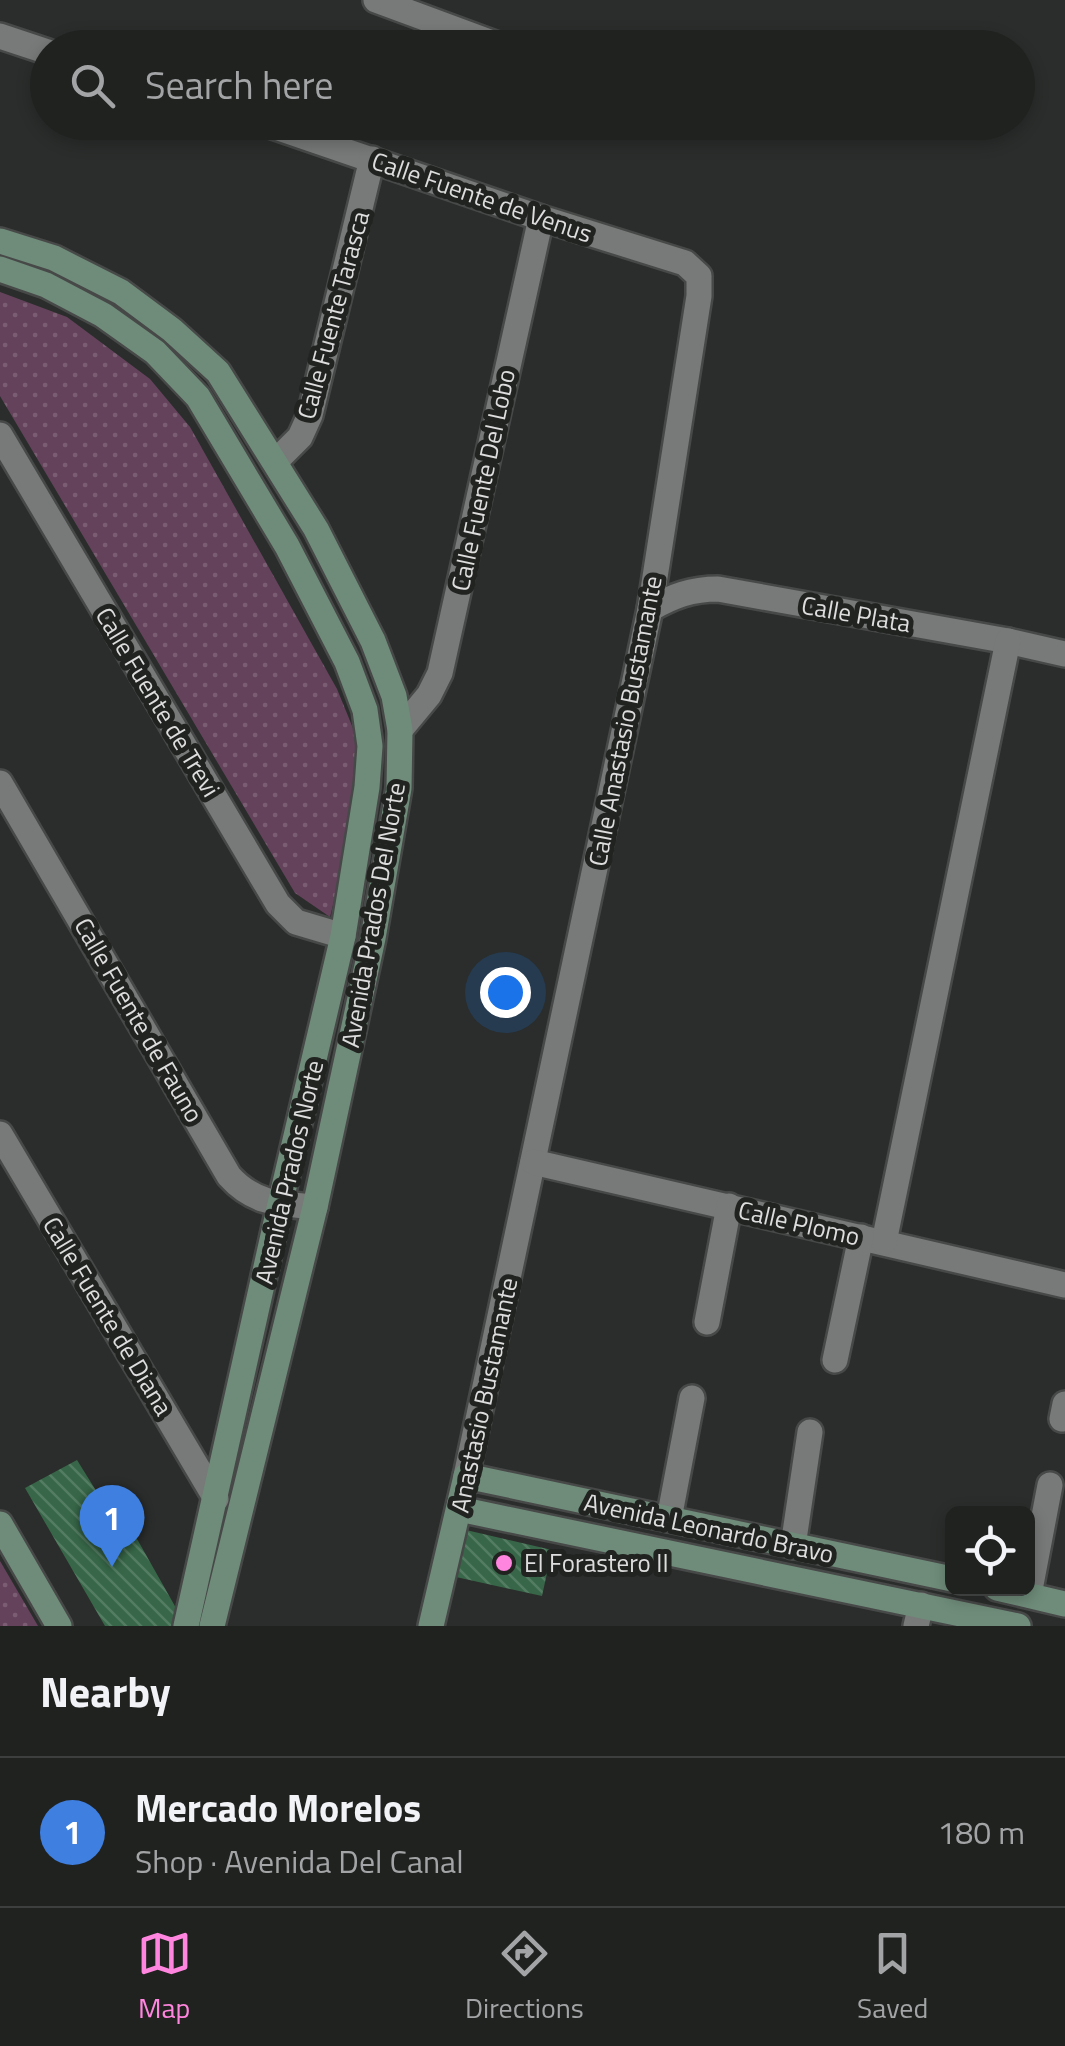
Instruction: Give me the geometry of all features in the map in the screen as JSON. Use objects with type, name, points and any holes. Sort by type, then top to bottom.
[{"type":"street","points":[[376,0],[420,9],[466,30]]},
{"type":"street","points":[[0,36],[30,46]]},
{"type":"street","name":"Calle Fuente de Venus","points":[[314,140],[685,264],[700,276]]},
{"type":"street","name":"Calle Fuente Tarasca","points":[[275,462],[300,436],[310,416],[372,160]]},
{"type":"street","name":"Calle Fuente Del Lobo","points":[[400,730],[430,695],[440,673],[540,218]]},
{"type":"street","name":"Avenida Prados Del Norte","points":[[0,240],[54,258],[121,292],[172,330],[218,372],[316,529],[373,641],[394,696],[400,730],[399,788],[373,938],[315,1207],[212,1626]]},
{"type":"street","name":"Avenida Prados Norte","points":[[0,269],[46,285],[104,315],[154,352],[198,396],[287,546],[347,662],[365,710],[370,746],[344,936],[186,1626]]},
{"type":"street","name":"Calle Anastasio Bustamante","points":[[534,1162],[650,609],[700,276]]},
{"type":"street","name":"Calle Fuente de Trevi","points":[[0,435],[278,904],[296,922],[344,936]]},
{"type":"street","points":[[287,546],[316,529]]},
{"type":"street","name":"Calle Plata","points":[[650,609],[695,589],[718,589],[1065,654]]},
{"type":"street","points":[[835,1360],[872,1240],[1008,641]]},
{"type":"street","name":"Calle Fuente de Fauno","points":[[0,783],[229,1176],[258,1199],[315,1207]]},
{"type":"street","name":"Calle Fuente de Diana","points":[[0,1134],[216,1499]]},
{"type":"street","name":"Calle Plomo","points":[[534,1162],[1065,1284]]},
{"type":"street","name":"Anastasio Bustamante","points":[[431,1626],[534,1162]]},
{"type":"street","points":[[707,1322],[729,1206]]},
{"type":"street","points":[[669,1519],[692,1398]]},
{"type":"street","points":[[794,1546],[810,1432]]},
{"type":"street","name":"Avenida Leonardo Bravo","points":[[466,1476],[945,1578]]},
{"type":"street","points":[[1035,1564],[1050,1485]]},
{"type":"street","name":"Avenida Leonardo Bravo","points":[[460,1509],[918,1615],[1018,1626]]},
{"type":"street","points":[[0,1524],[59,1626]]},
{"type":"street","points":[[1033,1596],[1065,1604]]},
{"type":"shaded area","points":[[0,292],[67,317],[150,379],[190,427],[337,689],[368,765],[330,917],[295,893],[0,396]]},
{"type":"shaded area","points":[[0,1561],[38,1626],[0,1626]]},
{"type":"building","points":[[77,1460],[118,1526],[128,1523],[176,1608],[176,1626],[105,1626],[25,1488]]},
{"type":"building","name":"El Forastero II","points":[[466,1530],[552,1550],[542,1596],[456,1577]]},
{"type":"place","name":"El Forastero II","points":[[504,1563]]},
{"type":"place","name":"Mercado Morelos","points":[[112,1567]]}]
